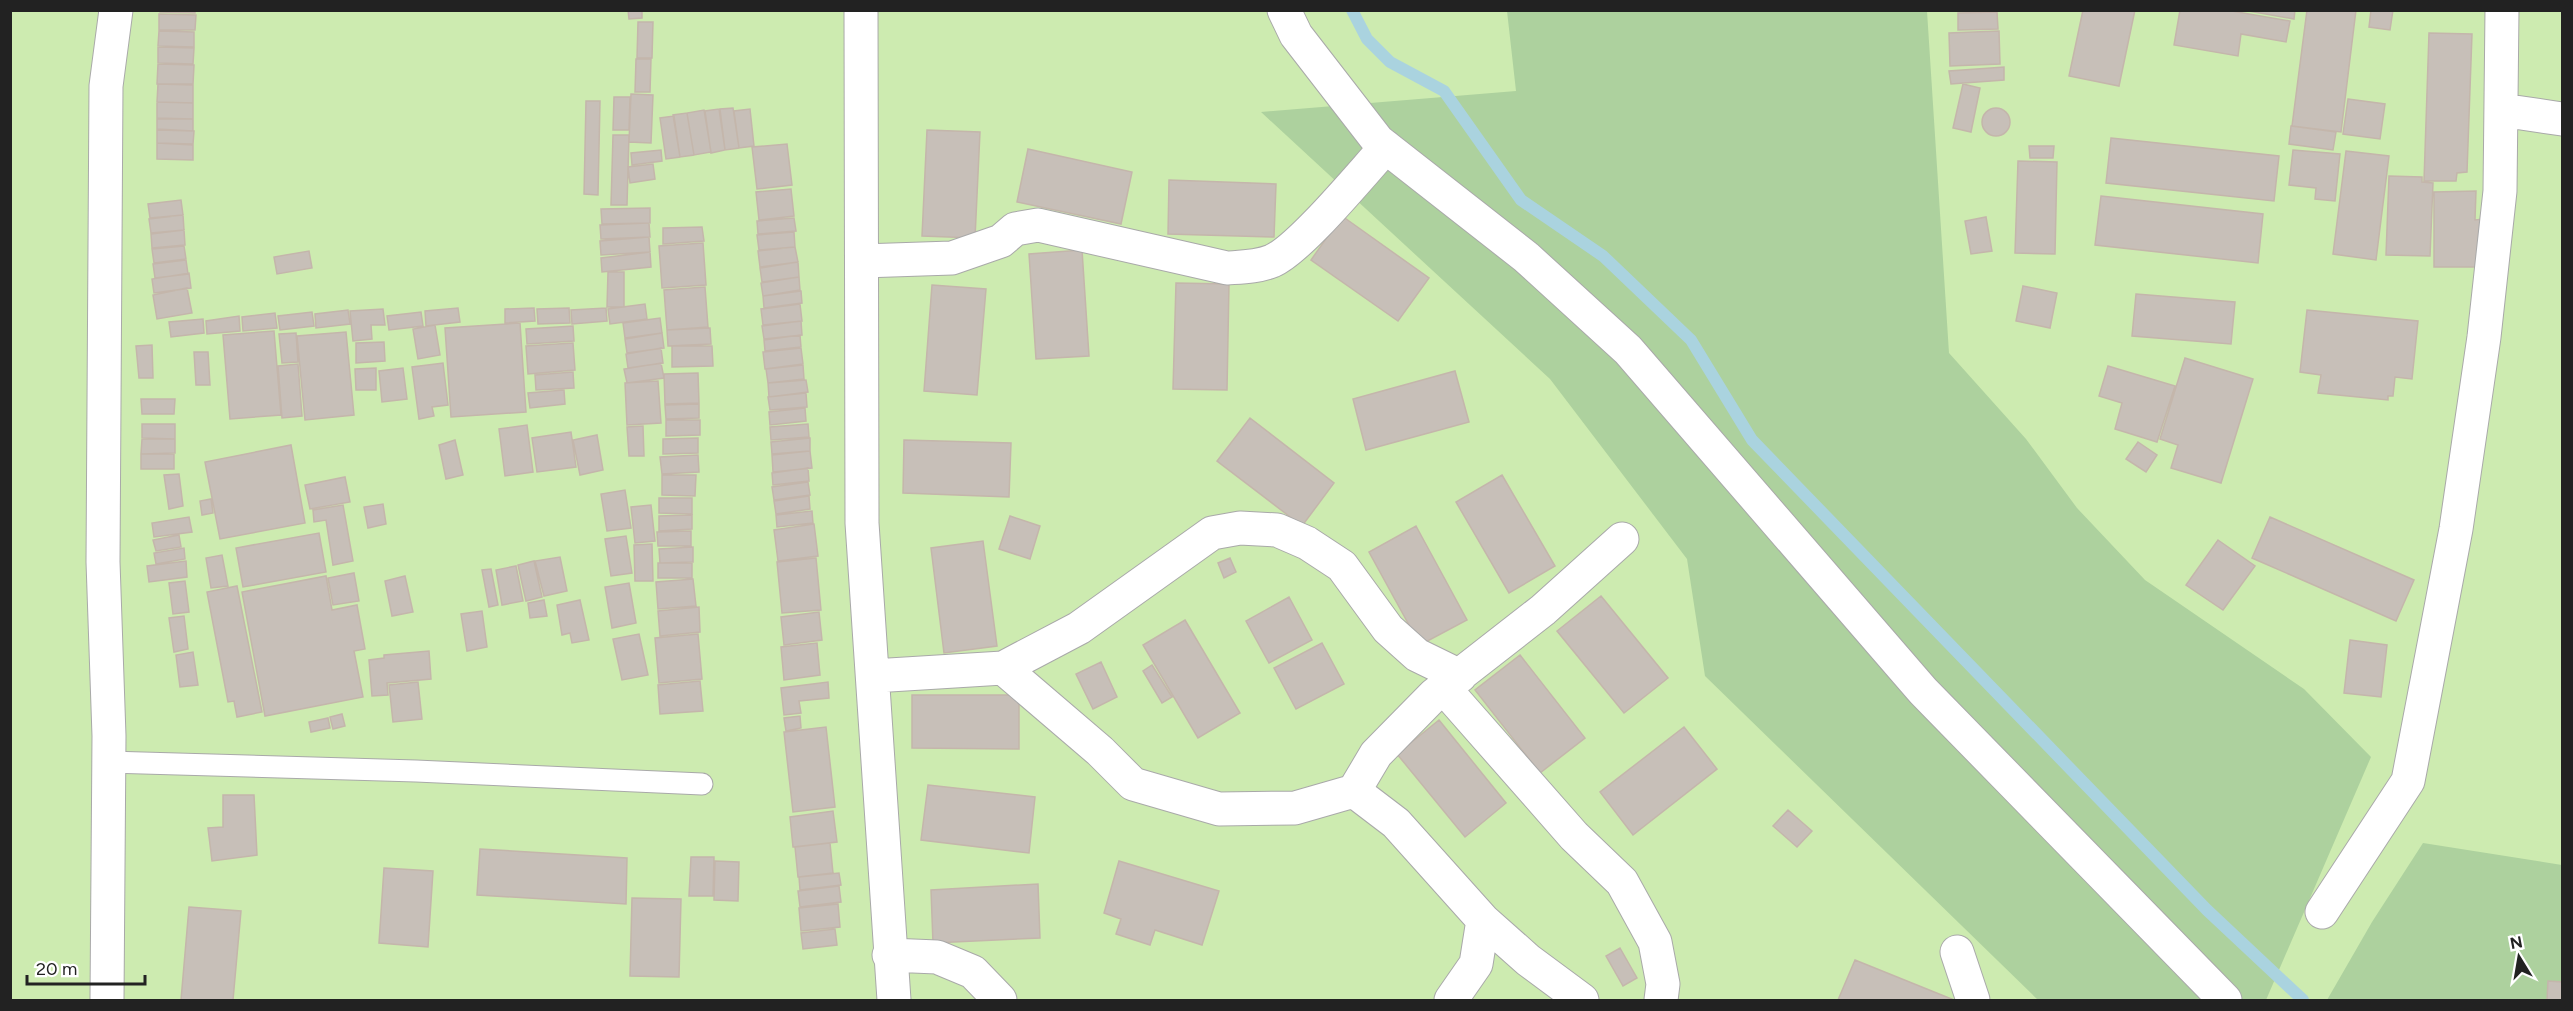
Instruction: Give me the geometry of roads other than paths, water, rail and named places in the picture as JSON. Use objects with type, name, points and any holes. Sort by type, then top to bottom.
[{"type":"street","points":[[107,1000],[108,762],[103,562],[106,86],[116,10]]},
{"type":"street","points":[[861,10],[862,523],[889,955],[894,1000]]},
{"type":"street","points":[[1284,10],[1296,36],[1378,141],[1526,258],[1628,350],[1923,691],[2225,1000]]},
{"type":"street","points":[[2322,912],[2408,781],[2456,529],[2484,337],[2500,191],[2502,10]]},
{"type":"street","points":[[2501,110],[2562,118]]},
{"type":"street","points":[[862,261],[952,258],[1001,242],[1015,230],[1038,225],[1227,268],[1252,267],[1274,260],[1304,235],[1386,147]]},
{"type":"street","points":[[873,676],[1003,668],[1079,628],[1212,533],[1240,528],[1277,530],[1308,543],[1342,566],[1388,629],[1452,682],[1574,836],[1622,882],[1655,942],[1663,984],[1661,1000]]},
{"type":"street","points":[[1003,668],[1100,751],[1133,784],[1219,809],[1295,808],[1354,791],[1376,754],[1452,682],[1543,610],[1622,539]]},
{"type":"street","points":[[1354,791],[1396,823],[1483,920],[1528,960],[1582,1000]]},
{"type":"street","points":[[1451,1000],[1476,964],[1483,920]]},
{"type":"street","points":[[1957,952],[1973,1000]]},
{"type":"street","points":[[889,955],[937,957],[973,972],[1000,1000]]},
{"type":"lane","points":[[108,762],[416,771],[702,784]]},
{"type":"waterway","points":[[1352,10],[1367,39],[1390,62],[1444,91],[1521,200],[1603,256],[1691,340],[1752,440],[2207,910],[2303,1000]]}]
